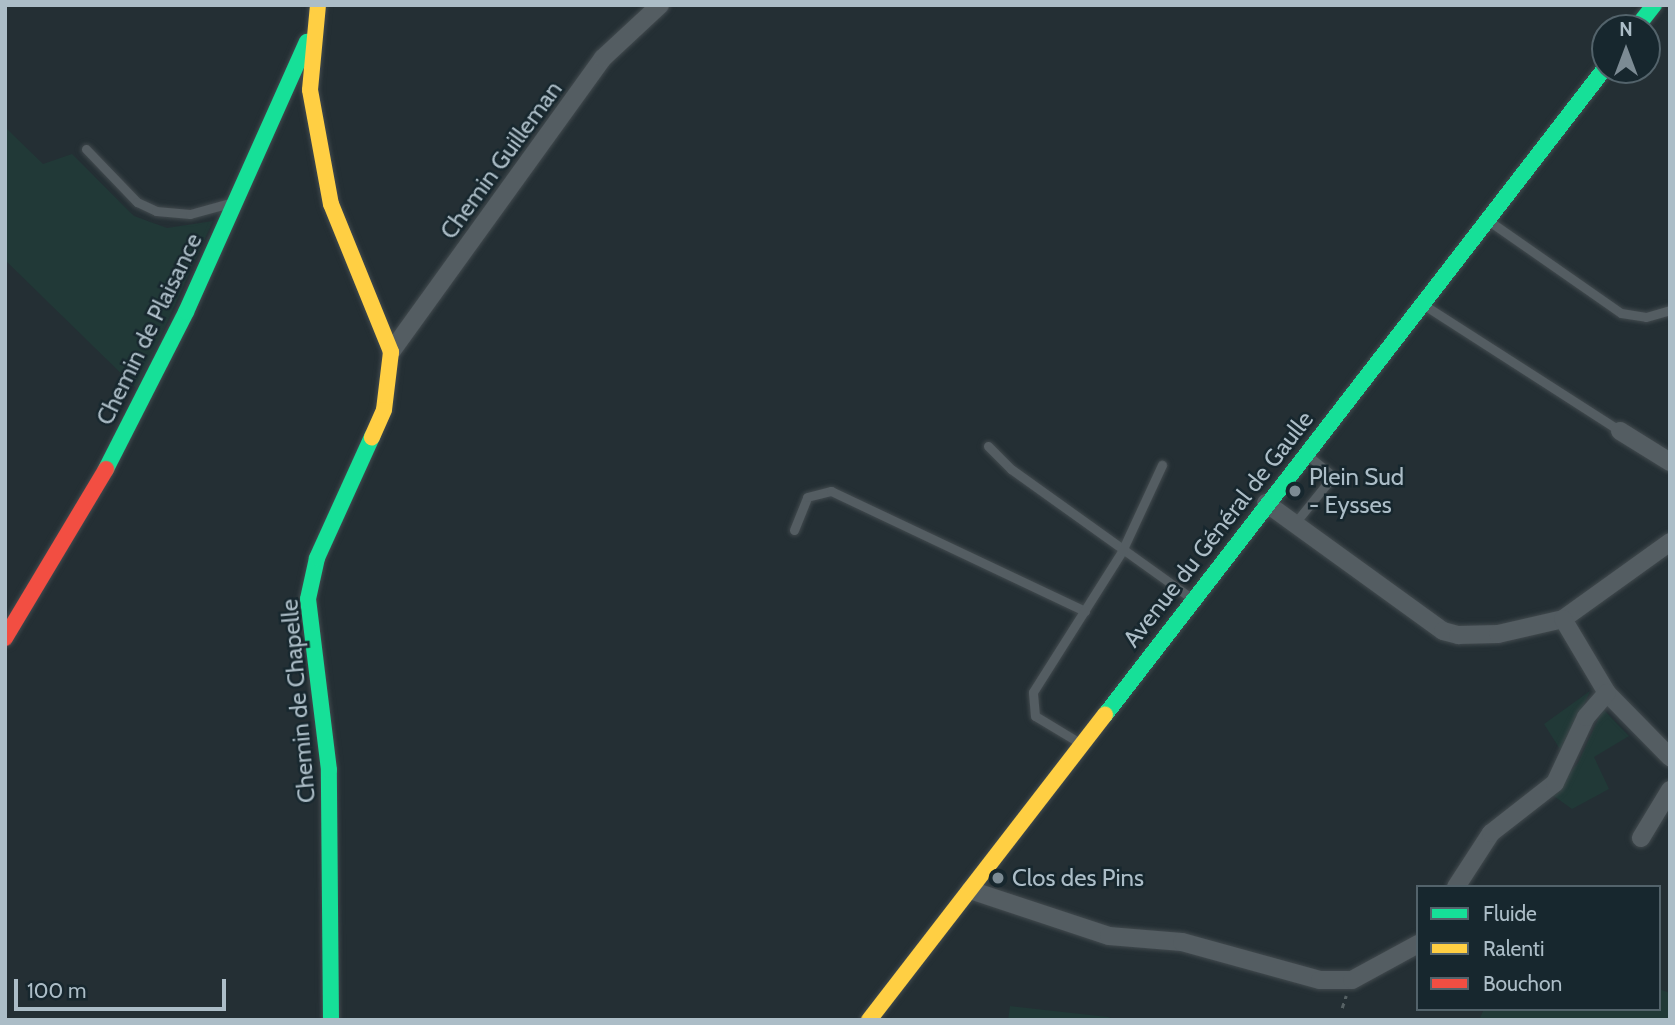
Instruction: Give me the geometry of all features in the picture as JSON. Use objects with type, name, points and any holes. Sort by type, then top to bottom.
[{"type":"street","points":[[318,5],[313,29],[310,90],[331,204],[391,352]]},
{"type":"street","name":"Chemin Guilleman","points":[[391,352],[603,58],[660,5]]},
{"type":"street","name":"Chemin de Plaisance","points":[[5,638],[90,500],[235,202],[313,29]]},
{"type":"street","name":"Avenue du Général de Gaulle","points":[[869,1020],[1266,503],[1593,84]]},
{"type":"street","name":"Chemin de Chapelle","points":[[331,1020],[329,770],[308,599],[317,558],[384,410],[391,352]]},
{"type":"street","points":[[1620,430],[1670,462]]},
{"type":"street","points":[[1266,503],[1443,631],[1498,634],[1563,619],[1670,542]]},
{"type":"street","points":[[1563,619],[1607,693],[1670,757]]},
{"type":"street","points":[[1457,885],[1491,832],[1555,783],[1586,717],[1607,693]]},
{"type":"street","points":[[1641,838],[1670,790]]},
{"type":"street","points":[[970,890],[1109,936],[1182,942],[1320,981],[1352,979],[1416,945]]},
{"type":"lane","points":[[86,149],[137,202],[156,211],[190,214],[235,202]]},
{"type":"lane","points":[[1487,220],[1621,313],[1646,317],[1670,310]]},
{"type":"lane","points":[[1423,304],[1620,430]]},
{"type":"lane","points":[[988,446],[1122,551],[1193,599]]},
{"type":"lane","points":[[1295,523],[1333,476],[1305,454]]},
{"type":"lane","points":[[1081,744],[1035,716],[1031,705],[1038,678],[1085,611],[1122,551],[1162,465]]},
{"type":"lane","points":[[794,530],[807,497],[831,491],[1085,611]]},
{"type":"green space","points":[[5,127],[43,164],[72,154],[134,216],[167,228],[213,221],[137,389],[5,260]]},
{"type":"green space","points":[[1590,691],[1563,754],[1544,724]]},
{"type":"green space","points":[[1603,709],[1629,736],[1594,757],[1609,789],[1572,809],[1551,794],[1578,763]]},
{"type":"green space","points":[[1661,990],[1670,993],[1668,1020],[1479,1020],[1483,1011],[1661,1011]]},
{"type":"green space","points":[[1010,1006],[1108,1017],[1116,1020],[1008,1020]]},
{"type":"traffic: fast","points":[[1647,14],[1654,5]]},
{"type":"traffic: fast","points":[[106,469],[186,312],[307,42]]},
{"type":"traffic: fast","points":[[1105,715],[1593,84]]},
{"type":"traffic: fast","points":[[331,1020],[329,770],[308,599],[317,558],[372,437]]},
{"type":"traffic: slow","points":[[318,5],[310,90],[331,204],[391,352],[384,410],[372,437]]},
{"type":"traffic: slow","points":[[869,1020],[1105,715]]},
{"type":"traffic: jam","points":[[5,638],[106,469]]},
{"type":"place","name":"Plein Sud - Eysses","points":[[1295,491]]},
{"type":"place","name":"Clos des Pins","points":[[998,878]]}]
